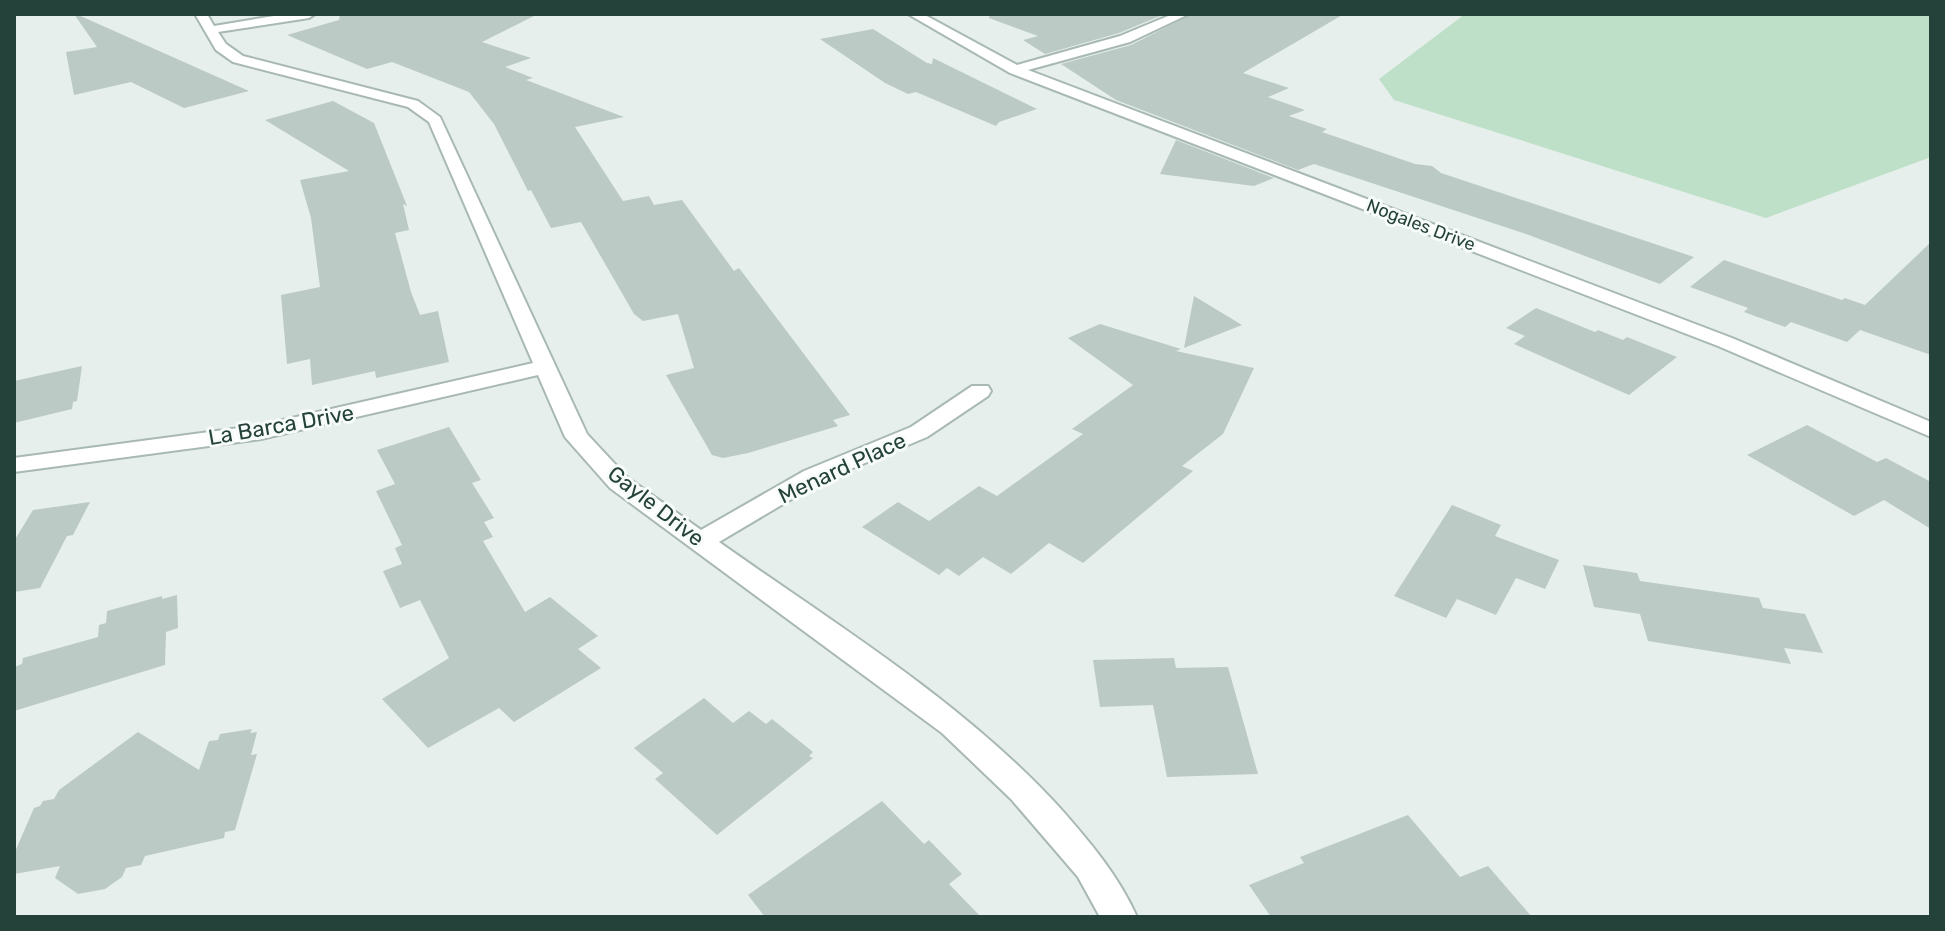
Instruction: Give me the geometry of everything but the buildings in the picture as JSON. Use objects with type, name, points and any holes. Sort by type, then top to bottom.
[{"type":"street","points":[[206,22],[309,14]]},
{"type":"street","name":"Nogales Drive","points":[[914,14],[1015,70],[1725,342],[1931,430]]},
{"type":"street","points":[[1015,70],[1125,39],[1183,14]]},
{"type":"street","name":"Gayle Drive","points":[[206,22],[221,47],[238,59],[413,104],[435,120],[577,437],[619,483],[953,724],[1022,789],[1090,866],[1119,917]]},
{"type":"street","name":"La Barca Drive","points":[[14,465],[261,432],[544,367]]},
{"type":"street","name":"Menard Place","points":[[701,541],[813,476],[919,432],[980,391]]},
{"type":"green space","points":[[1465,14],[1931,14],[1931,157],[1766,218],[1394,100],[1379,79]]}]
